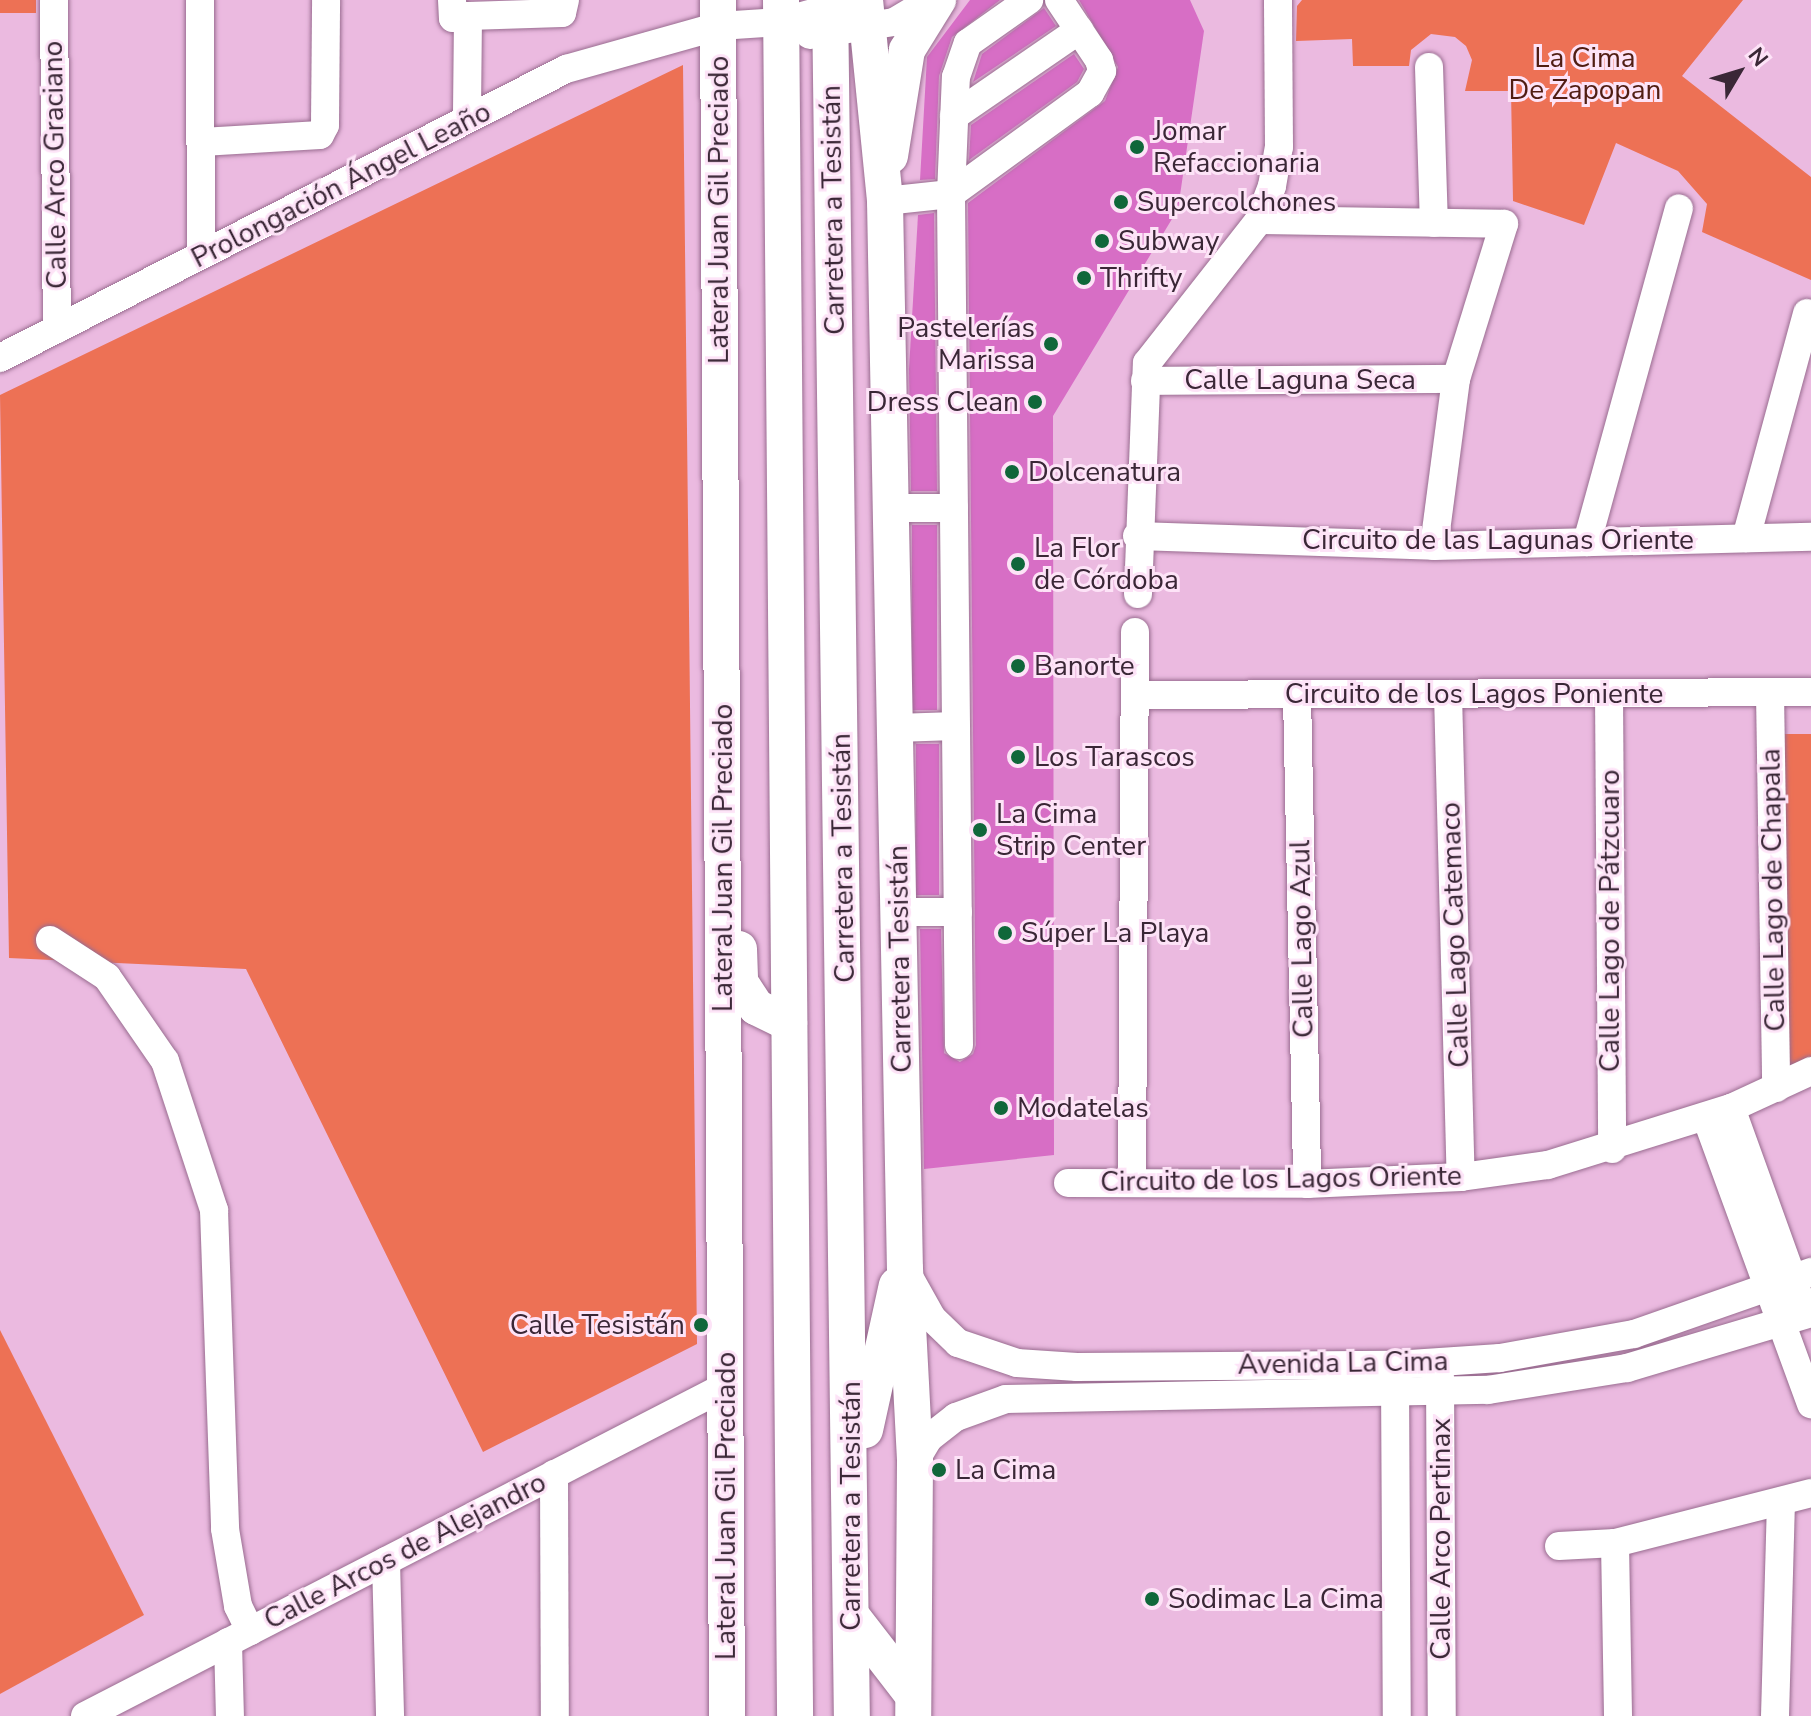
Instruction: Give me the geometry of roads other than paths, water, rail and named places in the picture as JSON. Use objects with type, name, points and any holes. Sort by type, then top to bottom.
[{"type":"main road","points":[[884,191],[898,129],[907,50],[938,0]]},
{"type":"main road","points":[[846,12],[884,191]]},
{"type":"main road","name":"Carretera a Tesistán","points":[[846,12],[852,1716]]},
{"type":"main road","name":"Carretera a Tesistán","points":[[781,20],[795,1716]]},
{"type":"main road","name":"Lateral Juan Gil Preciado","points":[[712,25],[721,637],[727,1716]]},
{"type":"main road","name":"Carretera Tesistán","points":[[884,191],[905,1269],[915,1461],[912,1705]]},
{"type":"main road","points":[[721,637],[734,680],[740,982],[756,1007],[789,1023]]},
{"type":"main road","points":[[852,1490],[890,1297],[905,1269]]},
{"type":"main road","points":[[851,1615],[912,1705]]},
{"type":"street","name":"Calle Arco Graciano","points":[[54,0],[57,329]]},
{"type":"street","points":[[200,0],[201,255]]},
{"type":"street","points":[[202,142],[320,135],[325,125],[326,0]]},
{"type":"street","name":"Prolongación Ángel Leaño","points":[[0,358],[566,69],[712,25],[846,12],[894,22],[931,0]]},
{"type":"street","points":[[959,1045],[951,194],[954,116],[959,59],[968,43],[1029,0]]},
{"type":"street","points":[[884,191],[951,194],[1090,93],[1102,71],[1059,0]]},
{"type":"street","points":[[1138,594],[1137,536],[1147,363],[1259,220],[1279,147],[1278,0]]},
{"type":"street","points":[[467,119],[460,8],[564,7]]},
{"type":"street","points":[[954,116],[1079,30]]},
{"type":"street","points":[[1429,67],[1434,223]]},
{"type":"street","points":[[1587,542],[1679,208]]},
{"type":"street","points":[[1259,220],[1504,224],[1456,379],[1434,546]]},
{"type":"street","points":[[1746,538],[1807,313]]},
{"type":"street","name":"Calle Laguna Seca","points":[[1145,381],[1456,379]]},
{"type":"street","points":[[891,508],[954,508]]},
{"type":"street","name":"Circuito de las Lagunas Oriente","points":[[1137,536],[1434,546],[1811,537]]},
{"type":"street","points":[[1132,1181],[1135,632]]},
{"type":"street","name":"Circuito de los Lagos Poniente","points":[[1136,695],[1811,692]]},
{"type":"street","name":"Calle Lago de Pátzcuaro","points":[[1609,693],[1612,1149]]},
{"type":"street","name":"Calle Lago de Chapala","points":[[1770,693],[1776,1088]]},
{"type":"street","name":"Calle Lago Catemaco","points":[[1448,694],[1461,1177]]},
{"type":"street","name":"Calle Lago Azul","points":[[1297,695],[1307,1184]]},
{"type":"street","points":[[895,728],[956,726]]},
{"type":"street","points":[[899,912],[958,912]]},
{"type":"street","points":[[50,940],[107,977],[165,1061],[214,1210],[225,1529],[238,1606],[239,1636],[230,1716]]},
{"type":"street","name":"Circuito de los Lagos Oriente","points":[[1068,1183],[1307,1184],[1461,1177],[1548,1165],[1612,1149],[1718,1112],[1811,1071]]},
{"type":"street","points":[[1718,1112],[1761,1229],[1791,1281],[1802,1321],[1811,1404]]},
{"type":"street","name":"Avenida La Cima","points":[[905,1269],[932,1318],[958,1343],[1017,1363],[1077,1367],[1395,1365],[1526,1354],[1634,1334],[1791,1281]]},
{"type":"street","name":"Avenida La Cima","points":[[915,1461],[929,1438],[981,1406],[1006,1399],[1440,1394],[1544,1384],[1627,1368],[1802,1321]]},
{"type":"street","name":"Calle Arco Pertinax","points":[[1440,1362],[1442,1716]]},
{"type":"street","name":"Calle Arco Pertinax","points":[[1395,1365],[1397,1716]]},
{"type":"street","points":[[1077,1367],[1080,1399]]},
{"type":"street","name":"Calle Arcos de Alejandro","points":[[85,1716],[726,1386]]},
{"type":"street","points":[[554,1474],[555,1716]]},
{"type":"street","points":[[1559,1546],[1615,1543],[1781,1505],[1811,1493]]},
{"type":"street","points":[[1775,1716],[1781,1505]]},
{"type":"street","points":[[1615,1543],[1618,1716]]},
{"type":"street","points":[[386,1561],[390,1716]]},
{"type":"place","name":"Jomar Refaccionaria","points":[[1137,147]]},
{"type":"place","name":"Supercolchones","points":[[1121,202]]},
{"type":"place","name":"Subway","points":[[1102,241]]},
{"type":"place","name":"Thrifty","points":[[1084,278]]},
{"type":"place","name":"Pastelerías Marissa","points":[[1051,344]]},
{"type":"place","name":"Dress Clean","points":[[1035,402]]},
{"type":"place","name":"Dolcenatura","points":[[1012,472]]},
{"type":"place","name":"La Flor de Córdoba","points":[[1018,564]]},
{"type":"place","name":"Banorte","points":[[1018,666]]},
{"type":"place","name":"Los Tarascos","points":[[1018,757]]},
{"type":"place","name":"La Cima Strip Center","points":[[980,830]]},
{"type":"place","name":"Súper La Playa","points":[[1005,933]]},
{"type":"place","name":"Modatelas","points":[[1001,1108]]},
{"type":"place","name":"Calle Tesistán","points":[[701,1325]]},
{"type":"place","name":"La Cima","points":[[939,1470]]},
{"type":"place","name":"Sodimac La Cima","points":[[1152,1599]]},
{"type":"park label","name":"La Cima De Zapopan","points":[[1585,74]]}]
